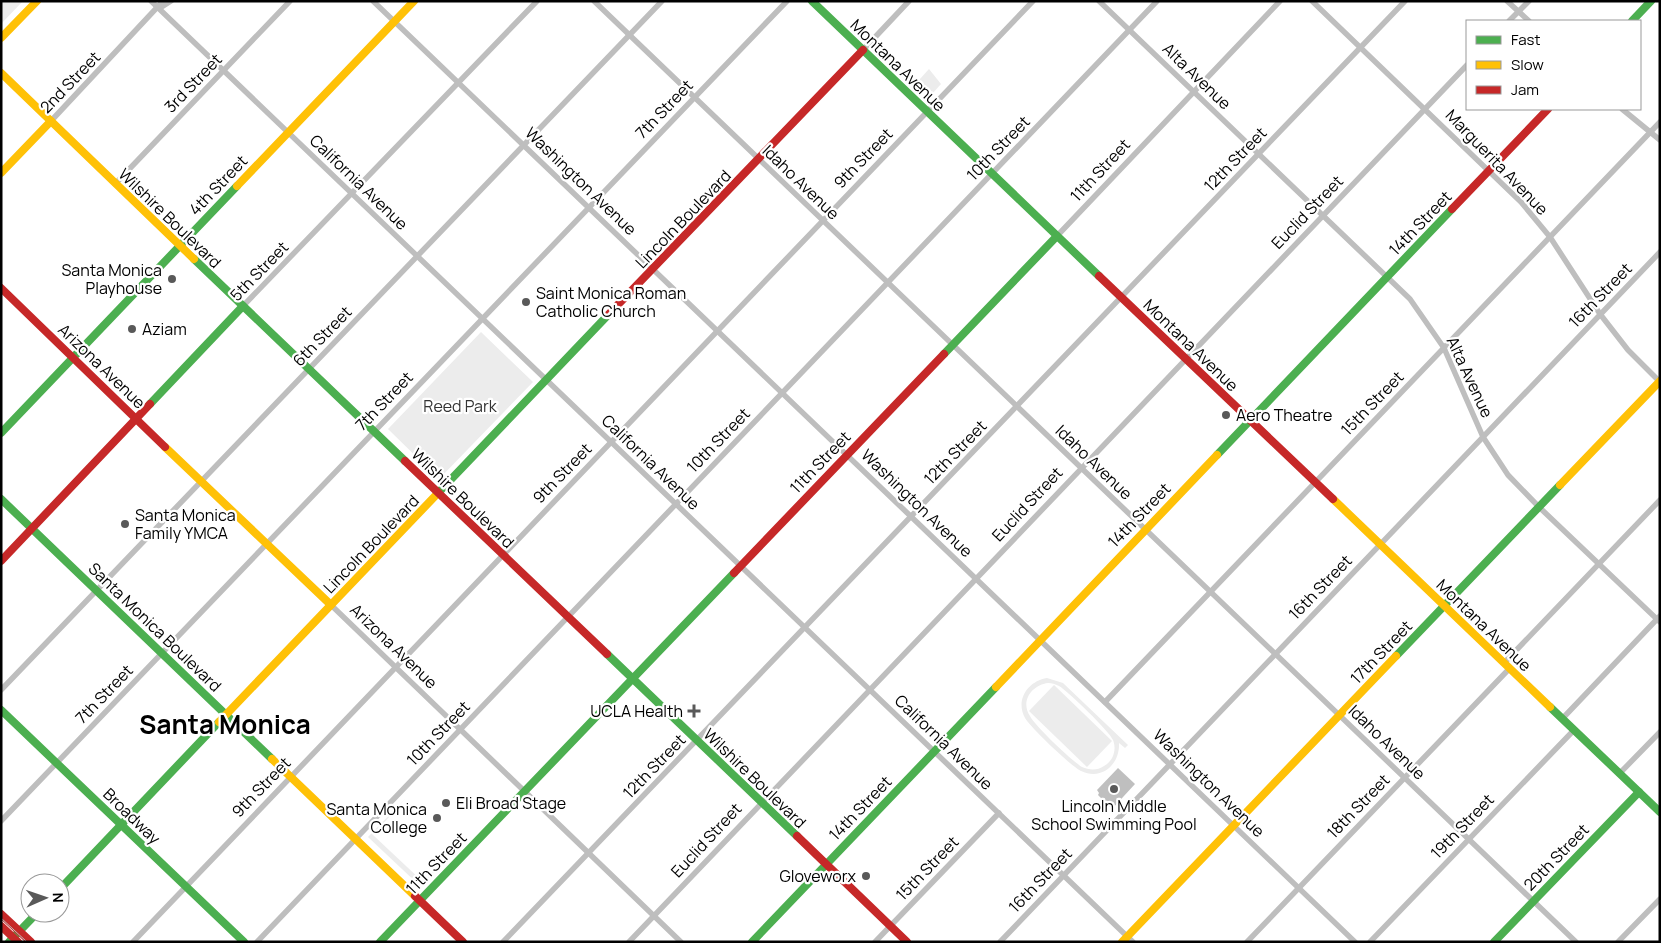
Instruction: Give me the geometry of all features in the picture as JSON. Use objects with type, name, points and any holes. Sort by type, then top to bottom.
[{"type":"street","points":[[1,38],[37,1]]},
{"type":"street","name":"California Avenue","points":[[151,1],[934,751],[1128,940]]},
{"type":"street","name":"2nd Street","points":[[1,173],[158,9],[163,1]]},
{"type":"street","name":"2nd Street","points":[[158,9],[171,1]]},
{"type":"street","name":"3rd Street","points":[[115,184],[290,1]]},
{"type":"street","name":"Washington Avenue","points":[[373,1],[1355,942]]},
{"type":"street","name":"4th Street","points":[[1,433],[414,1]]},
{"type":"street","name":"5th Street","points":[[1,561],[537,1]]},
{"type":"street","name":"Idaho Avenue","points":[[594,1],[1576,942]]},
{"type":"street","name":"6th Street","points":[[1,690],[662,1]]},
{"type":"street","name":"7th Street","points":[[1,821],[787,1]]},
{"type":"street","name":"Montana Avenue","points":[[812,1],[1660,812]]},
{"type":"street","name":"Lincoln Boulevard","points":[[70,878],[909,1]]},
{"type":"street","name":"9th Street","points":[[132,942],[1033,1]]},
{"type":"street","name":"Alta Avenue","points":[[1099,1],[1388,277],[1419,310],[1444,348],[1482,437],[1508,475],[1598,564],[1659,619]]},
{"type":"street","name":"10th Street","points":[[257,942],[1157,1]]},
{"type":"street","name":"11th Street","points":[[380,942],[1280,1]]},
{"type":"street","name":"Marguerita Avenue","points":[[1312,1],[1490,170],[1521,202],[1550,237],[1600,314],[1628,350],[1660,382]]},
{"type":"street","name":"12th Street","points":[[503,942],[1405,1]]},
{"type":"street","points":[[1507,1],[1528,20]]},
{"type":"street","points":[[1510,20],[1529,1]]},
{"type":"street","points":[[1633,20],[1651,1]]},
{"type":"street","name":"Euclid Street","points":[[628,942],[1466,66]]},
{"type":"street","name":"Wilshire Boulevard","points":[[1,73],[907,942]]},
{"type":"street","name":"14th Street","points":[[752,942],[1547,110]]},
{"type":"street","points":[[1623,110],[1660,140]]},
{"type":"street","name":"15th Street","points":[[1105,702],[1316,484],[1660,122]]},
{"type":"street","name":"16th Street","points":[[1000,942],[1660,252]]},
{"type":"street","name":"Arizona Avenue","points":[[1,288],[200,482],[332,605],[682,942]]},
{"type":"street","name":"17th Street","points":[[1128,940],[1339,715],[1660,382]]},
{"type":"street","name":"Santa Monica Boulevard","points":[[1,499],[462,942]]},
{"type":"street","name":"18th Street","points":[[1247,942],[1404,778],[1598,564],[1660,500]]},
{"type":"street","points":[[1562,718],[1659,619]]},
{"type":"street","name":"Broadway","points":[[1,710],[244,942]]},
{"type":"street","name":"19th Street","points":[[1370,942],[1574,730]]},
{"type":"street","points":[[1619,774],[1660,732]]},
{"type":"street","name":"20th Street","points":[[1494,942],[1639,792]]},
{"type":"street","name":"15th Street","points":[[875,942],[998,813]]},
{"type":"street","points":[[1618,942],[1660,899]]},
{"type":"street","points":[[1,914],[31,942]]},
{"type":"street","points":[[1,926],[13,940],[28,923]]},
{"type":"green space","points":[[1,1],[23,1],[1,24]]},
{"type":"green space","points":[[929,69],[941,84],[933,93],[919,80]]},
{"type":"green space","name":"Reed Park","points":[[481,332],[533,382],[439,479],[388,429]]},
{"type":"green space","points":[[1047,678],[1063,683],[1128,745],[1125,748],[1119,743],[1119,751],[1113,764],[1108,769],[1096,774],[1081,771],[1061,755],[1028,723],[1022,711],[1023,698],[1029,687]],"holes":[[[1049,683],[1059,686],[1071,695],[1113,740],[1114,751],[1112,758],[1101,768],[1090,769],[1082,767],[1054,743],[1033,721],[1027,710],[1027,699],[1037,687]]]},
{"type":"green space","points":[[1054,685],[1112,741],[1087,767],[1029,711]]},
{"type":"green space","points":[[406,798],[373,835],[423,882],[456,847],[458,848],[422,885],[419,885],[368,837]]},
{"type":"shaded area","name":"Lincoln Middle School Swimming Pool","points":[[1118,768],[1135,784],[1112,809],[1098,795],[1097,790]]},
{"type":"tram line","points":[[1,918],[27,942]]},
{"type":"traffic: fast","points":[[812,1],[1099,276]]},
{"type":"traffic: fast","points":[[1633,20],[1651,1]]},
{"type":"traffic: fast","points":[[1,433],[237,186]]},
{"type":"traffic: fast","points":[[1217,455],[1452,209]]},
{"type":"traffic: fast","points":[[944,354],[1057,236]]},
{"type":"traffic: fast","points":[[194,259],[405,461]]},
{"type":"traffic: fast","points":[[150,404],[243,306]]},
{"type":"traffic: fast","points":[[438,493],[608,315]]},
{"type":"traffic: fast","points":[[1396,656],[1560,485]]},
{"type":"traffic: fast","points":[[1,499],[272,759]]},
{"type":"traffic: fast","points":[[380,942],[734,573]]},
{"type":"traffic: fast","points":[[607,654],[797,836]]},
{"type":"traffic: fast","points":[[752,942],[996,687]]},
{"type":"traffic: fast","points":[[1550,707],[1660,812]]},
{"type":"traffic: fast","points":[[1,710],[244,942]]},
{"type":"traffic: fast","points":[[70,878],[219,722]]},
{"type":"traffic: fast","points":[[1494,942],[1639,792]]},
{"type":"traffic: fast","points":[[9,942],[27,923]]},
{"type":"traffic: slow","points":[[1,38],[37,1]]},
{"type":"traffic: slow","points":[[237,186],[414,1]]},
{"type":"traffic: slow","points":[[1,73],[194,259]]},
{"type":"traffic: slow","points":[[1,173],[51,121]]},
{"type":"traffic: slow","points":[[1560,485],[1660,381]]},
{"type":"traffic: slow","points":[[165,447],[331,605]]},
{"type":"traffic: slow","points":[[996,687],[1217,455]]},
{"type":"traffic: slow","points":[[219,722],[438,493]]},
{"type":"traffic: slow","points":[[1333,499],[1550,707]]},
{"type":"traffic: slow","points":[[1122,942],[1396,656]]},
{"type":"traffic: slow","points":[[272,759],[415,896]]},
{"type":"traffic: jam","points":[[608,315],[863,50]]},
{"type":"traffic: jam","points":[[1452,209],[1547,110]]},
{"type":"traffic: jam","points":[[1099,276],[1333,499]]},
{"type":"traffic: jam","points":[[1,288],[165,447]]},
{"type":"traffic: jam","points":[[734,573],[944,354]]},
{"type":"traffic: jam","points":[[1,561],[150,404]]},
{"type":"traffic: jam","points":[[405,461],[607,654]]},
{"type":"traffic: jam","points":[[797,836],[907,942]]},
{"type":"traffic: jam","points":[[415,896],[463,942]]},
{"type":"traffic: jam","points":[[1,914],[31,942]]},
{"type":"traffic: jam","points":[[1,926],[18,942]]},
{"type":"place","name":"Santa Monica Playhouse","points":[[172,279]]},
{"type":"place","name":"Saint Monica Roman Catholic Church","points":[[526,302]]},
{"type":"place","name":"Aziam","points":[[132,329]]},
{"type":"place","name":"Aero Theatre","points":[[1226,415]]},
{"type":"place","name":"Santa Monica Family YMCA","points":[[125,524]]},
{"type":"place","name":"UCLA Health","points":[[694,711]]},
{"type":"place","name":"Lincoln Middle School Swimming Pool","points":[[1114,789]]},
{"type":"place","name":"Eli Broad Stage","points":[[446,803]]},
{"type":"place","name":"Santa Monica College","points":[[437,818]]},
{"type":"place","name":"Gloveworx","points":[[866,876]]},
{"type":"district","name":"Santa Monica","points":[[225,725]]}]
